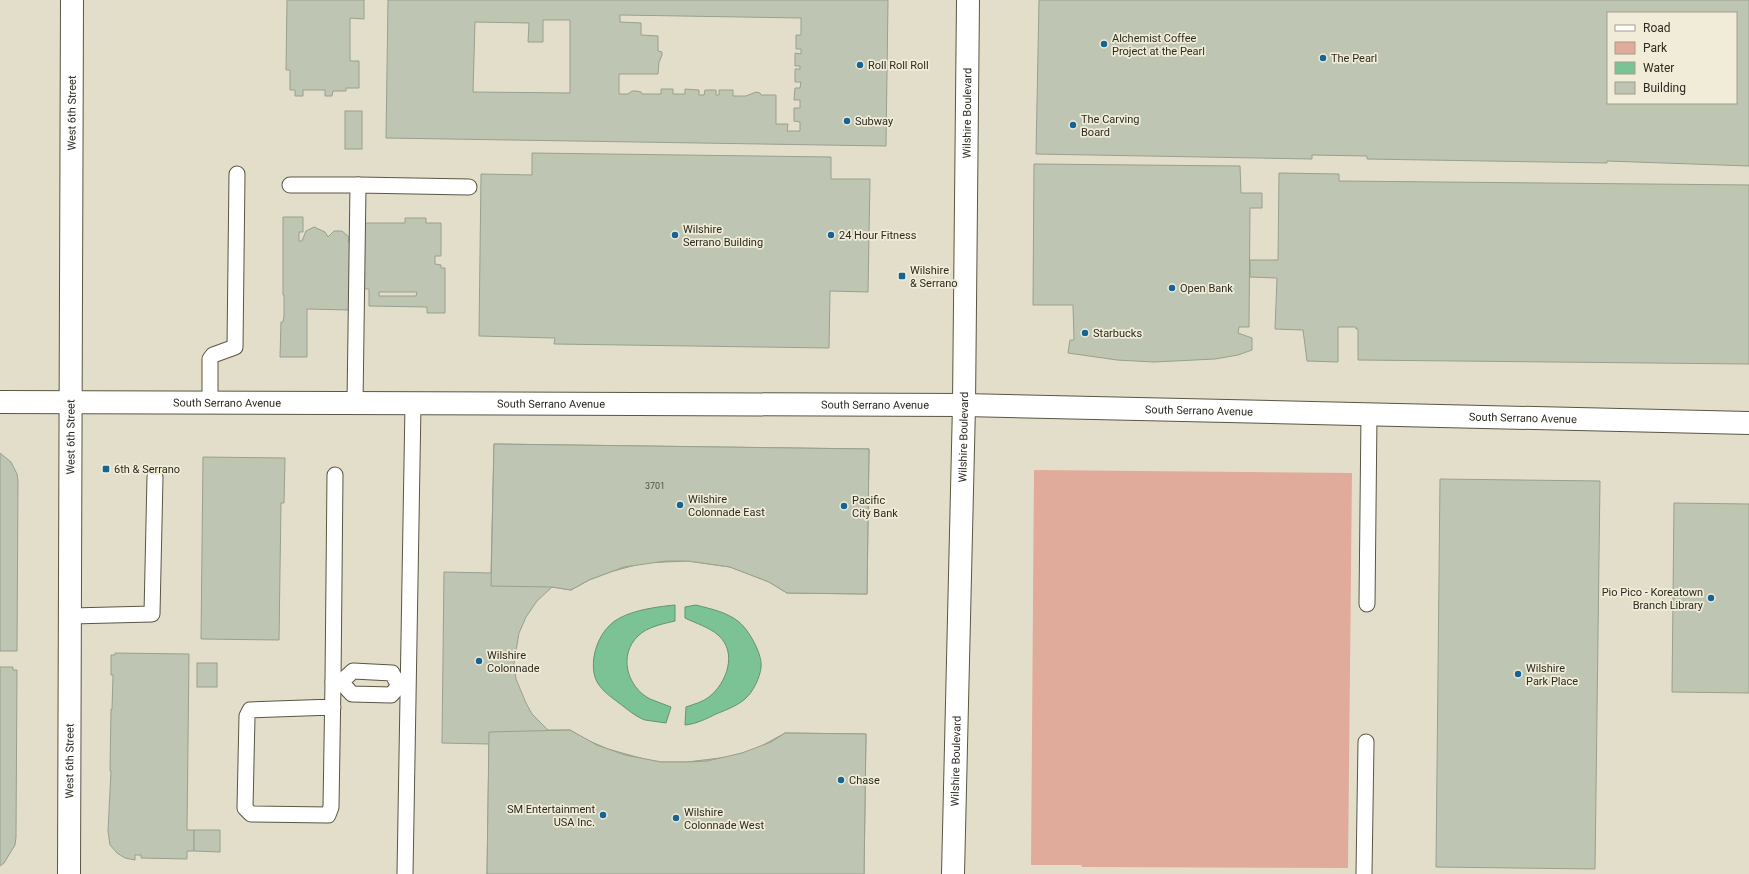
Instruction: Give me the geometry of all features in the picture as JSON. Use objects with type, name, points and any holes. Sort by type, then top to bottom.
[{"type":"street","name":"West 6th Street","points":[[69,874],[71,616],[69,403],[72,263],[72,0]]},
{"type":"street","name":"Wilshire Boulevard","points":[[953,874],[964,405],[968,0]]},
{"type":"street","name":"South Serrano Avenue","points":[[0,402],[210,404],[964,405],[1749,423]]},
{"type":"lane","points":[[210,404],[210,359],[213,355],[235,347],[237,174]]},
{"type":"lane","points":[[290,185],[469,187]]},
{"type":"lane","points":[[355,404],[358,185]]},
{"type":"lane","points":[[405,874],[404,686],[413,404]]},
{"type":"lane","points":[[1367,604],[1369,414]]},
{"type":"lane","points":[[332,707],[250,710],[247,716],[245,808],[252,814],[328,815],[331,808],[332,707],[337,682],[335,475]]},
{"type":"lane","points":[[71,616],[152,614],[155,477]]},
{"type":"lane","points":[[337,682],[353,671],[392,673],[404,686]]},
{"type":"lane","points":[[337,682],[352,694],[391,695],[404,686]]},
{"type":"lane","points":[[1364,874],[1366,742]]},
{"type":"green space","points":[[1034,470],[1352,473],[1348,868],[1082,867],[1081,865],[1031,865]]},
{"type":"water","points":[[675,605],[675,621],[646,630],[638,636],[628,652],[628,670],[636,687],[642,694],[650,699],[671,707],[666,723],[645,720],[628,710],[599,685],[595,677],[593,664],[594,657],[601,637],[609,626],[615,621],[631,613]]},
{"type":"water","points":[[696,605],[724,613],[739,622],[747,631],[758,650],[761,668],[754,688],[743,701],[693,724],[685,725],[686,707],[704,700],[715,691],[725,676],[729,658],[728,650],[718,635],[706,627],[685,618],[685,607]]},
{"type":"building","points":[[287,0],[364,0],[364,19],[350,18],[350,61],[359,61],[359,88],[346,88],[346,91],[333,91],[332,96],[325,96],[325,90],[303,90],[303,96],[295,96],[295,90],[290,90],[290,70],[286,70]]},
{"type":"building","points":[[388,0],[888,0],[886,146],[386,138]],"holes":[[[620,15],[801,18],[801,35],[796,35],[796,49],[801,49],[801,54],[795,53],[795,66],[800,66],[800,69],[795,69],[795,82],[801,82],[800,88],[795,88],[794,100],[800,100],[800,108],[794,108],[794,121],[800,122],[800,131],[787,131],[788,124],[776,124],[776,95],[761,95],[760,93],[756,92],[746,96],[733,96],[733,90],[719,90],[719,95],[716,95],[716,90],[705,90],[704,95],[699,95],[699,90],[685,89],[685,94],[673,94],[673,89],[661,89],[661,94],[642,94],[641,92],[636,91],[632,91],[628,94],[619,94],[619,74],[658,74],[659,62],[662,55],[662,52],[658,51],[658,36],[641,35],[641,23],[620,22]],[[543,20],[570,20],[570,93],[473,92],[475,22],[529,23],[528,42],[543,42]]]},
{"type":"building","name":"The Pearl","points":[[1039,0],[1749,0],[1749,166],[1607,161],[1607,163],[1367,159],[1367,156],[1312,155],[1312,159],[1036,154]]},
{"type":"building","points":[[345,111],[362,111],[362,149],[345,149]]},
{"type":"building","name":"Wilshire Serrano Building","points":[[532,153],[831,157],[831,179],[870,179],[868,292],[830,291],[829,348],[554,344],[555,338],[479,336],[481,174],[532,175]]},
{"type":"building","points":[[1034,164],[1240,166],[1241,193],[1262,193],[1262,208],[1250,208],[1249,327],[1239,327],[1238,333],[1252,338],[1252,350],[1238,355],[1215,359],[1154,362],[1117,360],[1068,353],[1070,340],[1074,340],[1073,305],[1033,305]]},
{"type":"building","points":[[1279,173],[1339,174],[1339,181],[1749,185],[1749,364],[1358,360],[1358,329],[1356,329],[1356,327],[1338,327],[1338,362],[1307,361],[1303,330],[1275,329],[1277,278],[1250,277],[1250,260],[1278,260]]},
{"type":"building","points":[[283,217],[303,217],[303,232],[299,232],[299,241],[302,241],[306,231],[314,227],[325,232],[328,237],[334,231],[342,231],[349,237],[348,242],[350,242],[350,310],[307,309],[307,357],[280,357],[281,322],[283,322],[284,316]]},
{"type":"building","points":[[405,218],[426,218],[426,223],[441,223],[441,256],[435,256],[435,264],[441,265],[441,268],[445,268],[445,313],[427,313],[427,307],[369,306],[369,289],[361,289],[362,223],[405,223]],"holes":[[[379,292],[417,292],[416,296],[379,296]]]},
{"type":"building","name":"Wilshire Colonnade","points":[[494,444],[869,449],[867,594],[787,593],[769,582],[730,567],[688,561],[643,563],[610,572],[589,580],[571,590],[552,587],[537,601],[526,617],[519,633],[514,663],[516,679],[526,703],[532,714],[548,730],[570,730],[587,740],[608,749],[644,759],[661,762],[687,762],[728,757],[756,749],[785,733],[866,734],[864,874],[487,874],[489,744],[442,743],[444,572],[491,573]]},
{"type":"building","name":"Wilshire Colonnade East","points":[[494,444],[869,449],[867,594],[787,593],[769,582],[730,567],[688,561],[666,561],[624,567],[589,580],[571,590],[552,587],[491,586]]},
{"type":"building","points":[[0,453],[11,462],[17,474],[18,481],[17,651],[0,651]]},
{"type":"building","points":[[203,457],[285,458],[284,503],[281,503],[279,640],[201,639]]},
{"type":"building","name":"Wilshire Park Place","points":[[1440,479],[1600,481],[1595,869],[1436,867]]},
{"type":"building","name":"Pio Pico - Koreatown Branch Library","points":[[1674,503],[1749,504],[1749,693],[1672,692]]},
{"type":"building","points":[[115,653],[189,654],[187,830],[194,830],[194,851],[187,851],[187,859],[141,858],[141,855],[135,855],[135,860],[125,858],[117,853],[110,845],[108,831],[113,675],[111,675],[111,655],[115,655]]},
{"type":"building","points":[[197,663],[217,663],[217,687],[197,687]]},
{"type":"building","points":[[0,667],[13,667],[13,670],[17,670],[16,837],[15,845],[4,863],[0,866]]},
{"type":"building","name":"Wilshire Colonnade West","points":[[570,730],[597,745],[625,755],[661,762],[707,761],[742,753],[771,742],[785,733],[866,734],[864,874],[487,874],[489,732]]},
{"type":"building","points":[[194,830],[220,830],[220,852],[194,851]]},
{"type":"place","name":"Alchemist Coffee Project at the Pearl","points":[[1104,44]]},
{"type":"place","name":"The Pearl","points":[[1323,58]]},
{"type":"place","name":"Roll Roll Roll","points":[[860,65]]},
{"type":"place","name":"Subway","points":[[847,121]]},
{"type":"place","name":"The Carving Board","points":[[1073,125]]},
{"type":"place","name":"Wilshire Serrano Building","points":[[675,235]]},
{"type":"place","name":"24 Hour Fitness","points":[[831,235]]},
{"type":"place","name":"Wilshire & Serrano","points":[[902,276]]},
{"type":"place","name":"Open Bank","points":[[1172,288]]},
{"type":"place","name":"Starbucks","points":[[1085,333]]},
{"type":"place","name":"6th & Serrano","points":[[106,469]]},
{"type":"place","name":"Wilshire Colonnade East","points":[[680,505]]},
{"type":"place","name":"Pacific City Bank","points":[[844,506]]},
{"type":"place","name":"Pio Pico - Koreatown Branch Library","points":[[1711,598]]},
{"type":"place","name":"Wilshire Colonnade","points":[[479,661]]},
{"type":"place","name":"Wilshire Park Place","points":[[1518,674]]},
{"type":"place","name":"Chase","points":[[841,780]]},
{"type":"place","name":"SM Entertainment USA Inc.","points":[[603,815]]},
{"type":"place","name":"Wilshire Colonnade West","points":[[676,818]]}]
